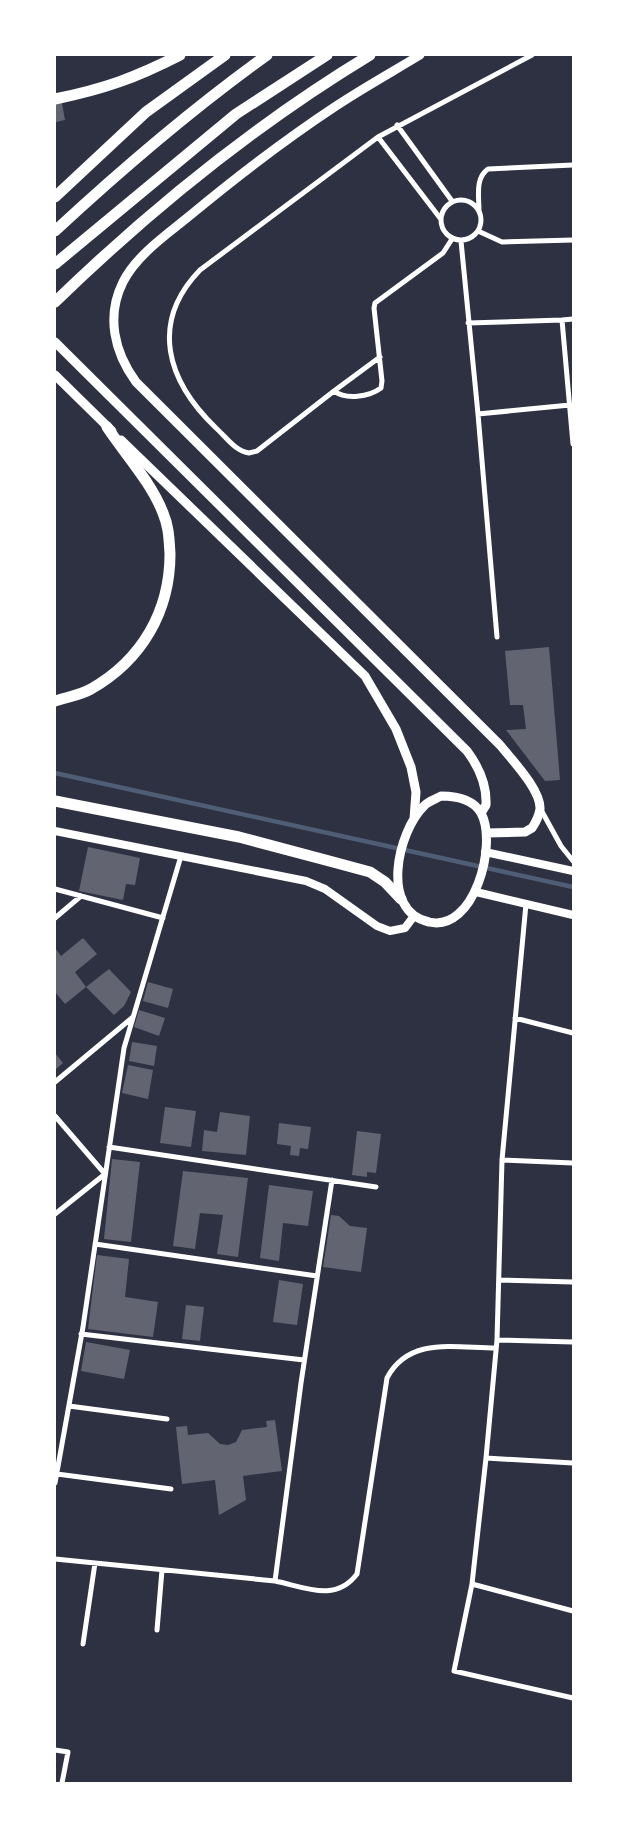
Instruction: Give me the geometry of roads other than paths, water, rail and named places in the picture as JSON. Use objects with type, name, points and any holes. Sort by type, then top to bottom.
[{"type":"highway","points":[[55,99],[100,90],[144,74],[180,55]]},
{"type":"highway","points":[[55,197],[146,112],[225,55]]},
{"type":"highway","points":[[55,231],[114,177],[209,97],[267,55]]},
{"type":"highway","points":[[55,264],[236,114],[326,55]]},
{"type":"highway","points":[[55,302],[91,267],[186,185],[287,108],[370,55]]},
{"type":"highway","points":[[55,701],[90,689],[119,669],[147,638],[163,606],[170,569],[169,531],[156,498],[107,426]]},
{"type":"highway","points":[[55,801],[239,837],[370,872],[385,882],[401,899]]},
{"type":"main road","points":[[420,55],[336,106],[257,161],[149,251],[130,270],[122,283],[113,316],[114,333],[122,359],[136,382],[500,745],[527,779],[540,808],[532,828],[525,832],[486,833]]},
{"type":"main road","points":[[55,342],[467,752],[476,763],[483,780],[486,806],[481,813]]},
{"type":"main road","points":[[55,375],[364,676],[396,729],[410,767],[416,792],[414,819]]},
{"type":"main road","points":[[441,796],[454,796],[465,800],[481,813],[486,833],[485,852],[476,892],[463,911],[448,923],[429,922],[414,916],[401,899],[397,883],[398,865],[403,843],[414,819],[425,804],[441,796]]},
{"type":"street","points":[[380,357],[257,451],[244,453],[209,421],[189,398],[179,380],[170,350],[173,309],[179,295],[200,270],[378,137],[397,125],[532,55]]},
{"type":"street","points":[[397,125],[452,201]]},
{"type":"street","points":[[378,137],[440,218],[441,227],[452,239],[461,241],[471,238],[478,231],[481,218],[479,182],[482,173],[488,169],[573,165]]},
{"type":"street","points":[[440,218],[446,205],[452,201],[462,199],[473,203],[480,211]]},
{"type":"street","points":[[478,231],[502,242],[573,240]]},
{"type":"street","points":[[334,391],[340,396],[348,397],[375,393],[381,388],[375,303],[443,253],[452,239]]},
{"type":"street","points":[[461,241],[497,637]]},
{"type":"street","points":[[468,323],[573,319]]},
{"type":"street","points":[[562,320],[570,386],[573,444]]},
{"type":"street","points":[[478,414],[570,405]]},
{"type":"street","points":[[540,808],[573,861]]},
{"type":"street","points":[[55,831],[306,881],[325,888],[377,926],[390,931],[405,928],[414,916]]},
{"type":"street","points":[[485,852],[573,871]]},
{"type":"street","points":[[55,1482],[81,1334],[124,1048],[181,856]]},
{"type":"street","points":[[55,889],[163,918]]},
{"type":"street","points":[[476,892],[573,915]]},
{"type":"street","points":[[55,918],[82,896]]},
{"type":"street","points":[[526,904],[502,1160],[497,1340],[486,1458],[472,1584],[454,1671],[573,1698]]},
{"type":"street","points":[[55,1082],[134,1016]]},
{"type":"street","points":[[514,1018],[573,1033]]},
{"type":"street","points":[[55,1116],[105,1174]]},
{"type":"street","points":[[109,1147],[376,1186]]},
{"type":"street","points":[[502,1160],[573,1162]]},
{"type":"street","points":[[55,1214],[105,1174]]},
{"type":"street","points":[[275,1580],[304,1360],[332,1180]]},
{"type":"street","points":[[95,1244],[317,1276]]},
{"type":"street","points":[[500,1280],[573,1282]]},
{"type":"street","points":[[81,1334],[304,1360]]},
{"type":"street","points":[[497,1340],[573,1342]]},
{"type":"street","points":[[55,1559],[275,1580],[330,1592],[350,1584],[357,1574],[387,1378],[400,1360],[419,1349],[496,1348]]},
{"type":"street","points":[[68,1406],[167,1419]]},
{"type":"street","points":[[486,1458],[573,1464]]},
{"type":"street","points":[[56,1474],[171,1489]]},
{"type":"street","points":[[83,1644],[95,1563]]},
{"type":"street","points":[[157,1630],[162,1570]]},
{"type":"street","points":[[472,1584],[573,1611]]},
{"type":"street","points":[[55,1750],[68,1752],[62,1783]]},
{"type":"waterway","points":[[55,773],[573,887]]}]
